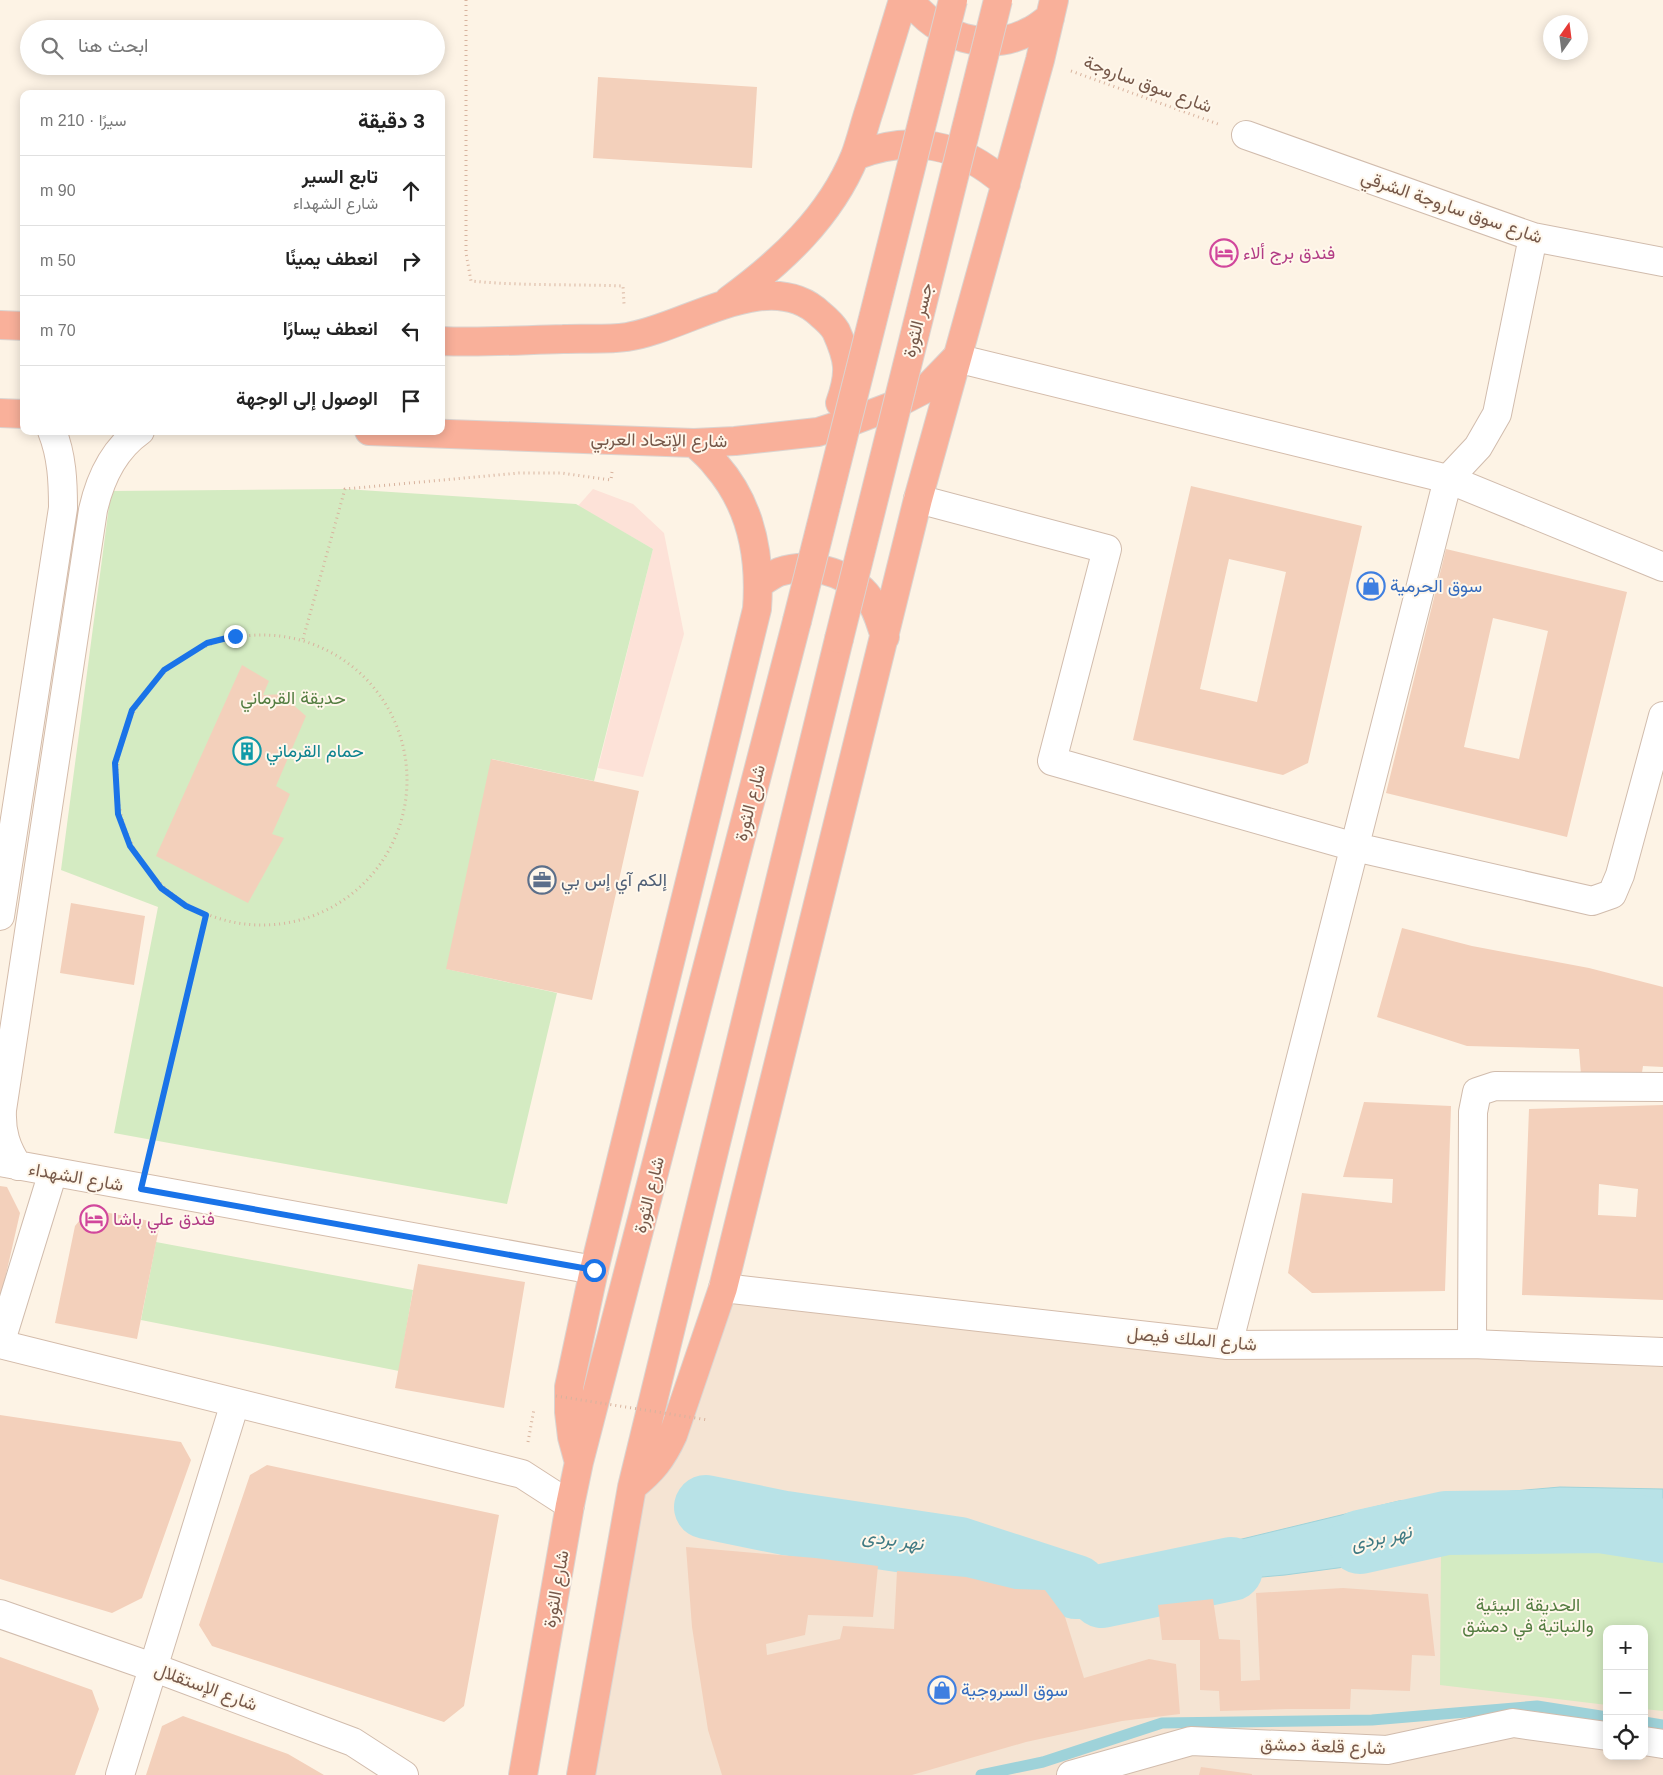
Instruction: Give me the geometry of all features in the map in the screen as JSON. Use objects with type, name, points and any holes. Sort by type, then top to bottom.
[{"type":"highway","points":[[724,303],[787,254],[813,225],[835,193],[855,156],[903,0]]},
{"type":"highway","points":[[910,0],[920,13],[939,28],[960,38],[984,41],[1008,39],[1030,32],[1052,9]]},
{"type":"highway","name":"شارع الثورة","points":[[523,1775],[570,1505],[580,1462],[797,620],[953,0]]},
{"type":"highway","name":"جسر الثورة","points":[[632,1487],[998,0]]},
{"type":"highway","points":[[581,1775],[632,1487],[650,1473],[664,1456],[673,1435],[723,1288],[918,498],[1040,60],[1052,9]]},
{"type":"highway","points":[[855,156],[874,149],[894,145],[935,146],[954,151],[973,160],[991,171],[1006,184]]},
{"type":"highway","points":[[445,341],[626,337],[657,330],[724,303],[756,296],[786,296],[812,307],[834,327],[846,353],[847,383],[837,410],[818,432]]},
{"type":"highway","points":[[0,324],[20,326]]},
{"type":"highway","name":"شارع الإتحاد العربي","points":[[445,434],[694,443],[735,441],[818,432],[883,409],[927,388],[956,358]]},
{"type":"highway","points":[[0,412],[20,414]]},
{"type":"highway","points":[[580,1462],[572,1437],[568,1412],[569,1387],[594,1270],[757,609],[759,584],[757,551],[748,521],[735,492],[717,465],[694,443]]},
{"type":"highway","points":[[759,584],[780,572],[802,568],[826,570],[848,580],[866,594],[878,614],[885,637]]},
{"type":"street","name":"شارع سوق ساروجة الشرقي","points":[[1246,135],[1533,237],[1663,262]]},
{"type":"street","points":[[1228,1345],[1448,479],[1478,447],[1497,414],[1533,237]]},
{"type":"street","points":[[956,358],[1448,479],[1663,567]]},
{"type":"street","points":[[0,916],[63,508],[63,483],[60,460],[53,435]]},
{"type":"street","points":[[9,1164],[10,1154],[1,1125],[2,1110],[93,510],[98,489],[107,469],[119,451],[136,435]]},
{"type":"street","points":[[918,498],[1106,549],[1052,761],[1356,847],[1592,902],[1612,894],[1620,875],[1663,716]]},
{"type":"street","points":[[18,804],[48,808]]},
{"type":"street","points":[[1472,1344],[1473,1112],[1477,1092],[1495,1086],[1663,1087]]},
{"type":"street","name":"شارع الشهداء","points":[[9,1164],[594,1270]]},
{"type":"street","points":[[53,1172],[0,1344],[522,1474],[570,1505]]},
{"type":"street","name":"شارع الملك فيصل","points":[[723,1288],[1228,1345],[1472,1344],[1663,1352]]},
{"type":"street","points":[[120,1775],[235,1403]]},
{"type":"street","name":"شارع الإستقلال","points":[[0,1614],[154,1668],[353,1742],[404,1775]]},
{"type":"street","name":"شارع قلعة دمشق","points":[[1071,1775],[1191,1741],[1387,1750],[1513,1723],[1603,1735]]},
{"type":"street","points":[[1648,1742],[1663,1744]]},
{"type":"path","points":[[466,0],[466,253],[471,281],[504,285],[565,284],[623,286]]},
{"type":"path","name":"شارع سوق ساروجة","points":[[1040,60],[1246,135]]},
{"type":"path","points":[[303,639],[345,489],[519,473],[561,473],[611,480]]},
{"type":"path","points":[[235,636],[303,639],[349,662],[382,696],[404,742],[409,788],[397,837],[379,869],[341,904],[286,925],[206,915],[186,906],[161,888],[130,846],[118,814],[115,763],[132,710],[164,670],[207,643],[235,636]]},
{"type":"path","points":[[141,1189],[206,915]]},
{"type":"path","points":[[556,1396],[708,1420]]},
{"type":"path","points":[[522,1474],[535,1406]]},
{"type":"shaded area","points":[[593,489],[633,504],[664,533],[684,634],[643,777],[598,768],[653,549],[578,506]]},
{"type":"shaded area","points":[[723,1288],[1228,1345],[1663,1353],[1663,1775],[581,1775],[632,1487]]},
{"type":"green space","name":"حديقة القرماني","points":[[345,489],[576,504],[653,549],[594,781],[492,759],[447,969],[557,993],[507,1204],[114,1133],[158,907],[61,870],[111,491]]},
{"type":"green space","points":[[156,1242],[413,1290],[399,1371],[141,1320]]},
{"type":"green space","name":"الحديقة البيئية والنباتية في دمشق","points":[[1522,1535],[1663,1550],[1663,1711],[1648,1709],[1648,1625],[1603,1625],[1603,1705],[1440,1685],[1441,1549]]},
{"type":"water","points":[[1560,1487],[1663,1489],[1663,1531],[1599,1521],[1446,1523],[1360,1565],[1285,1575],[1146,1587],[1151,1561],[1399,1501]]},
{"type":"building","points":[[598,77],[757,87],[752,168],[593,158]]},
{"type":"building","points":[[1191,486],[1362,526],[1308,763],[1283,775],[1133,740]],"holes":[[[1229,559],[1286,572],[1257,702],[1200,689]]]},
{"type":"building","points":[[1446,549],[1627,592],[1567,837],[1386,793]],"holes":[[[1493,618],[1548,631],[1519,759],[1464,747]]]},
{"type":"building","name":"حمام القرماني","points":[[242,665],[269,681],[263,695],[287,694],[290,702],[306,716],[276,786],[290,794],[272,834],[284,838],[248,903],[156,856]]},
{"type":"building","points":[[491,759],[639,791],[592,1000],[446,969]]},
{"type":"building","points":[[71,903],[145,916],[134,985],[60,973]]},
{"type":"building","points":[[1402,928],[1472,946],[1589,968],[1663,987],[1663,1067],[1643,1066],[1641,1079],[1581,1075],[1579,1049],[1467,1046],[1377,1017]]},
{"type":"building","points":[[1364,1102],[1451,1106],[1445,1291],[1312,1293],[1288,1273],[1302,1193],[1392,1203],[1393,1179],[1343,1177]]},
{"type":"building","points":[[1663,1105],[1663,1300],[1522,1295],[1529,1109]],"holes":[[[1599,1184],[1638,1189],[1636,1217],[1598,1215]]]},
{"type":"building","points":[[0,1186],[7,1187],[20,1213],[0,1294]]},
{"type":"building","points":[[89,1209],[160,1223],[137,1339],[55,1323],[75,1226]]},
{"type":"building","points":[[418,1264],[525,1282],[504,1408],[395,1388]]},
{"type":"building","points":[[0,1415],[181,1442],[191,1460],[142,1598],[112,1613],[0,1579]]},
{"type":"building","points":[[267,1465],[499,1515],[464,1706],[444,1722],[212,1646],[199,1625],[250,1475]]},
{"type":"building","points":[[686,1547],[815,1558],[878,1566],[873,1617],[808,1615],[805,1635],[766,1644],[767,1655],[840,1639],[843,1626],[894,1629],[897,1571],[966,1577],[1015,1589],[1045,1590],[1065,1617],[1084,1678],[1149,1659],[1176,1664],[1180,1714],[1122,1721],[1026,1742],[912,1775],[722,1775],[708,1730],[692,1627]]},
{"type":"building","points":[[1343,1588],[1428,1594],[1435,1656],[1412,1655],[1410,1691],[1351,1689],[1350,1709],[1220,1711],[1219,1691],[1200,1690],[1200,1640],[1162,1640],[1158,1605],[1213,1599],[1219,1639],[1240,1640],[1241,1681],[1260,1680],[1256,1593]]},
{"type":"building","points":[[0,1657],[92,1690],[99,1709],[75,1775],[0,1775]]},
{"type":"building","points":[[183,1716],[288,1754],[324,1775],[146,1775],[162,1726]]},
{"type":"building","points":[[1201,1767],[1252,1774],[1252,1775],[1199,1775]]},
{"type":"waterway","name":"نهر بردى","points":[[706,1507],[785,1523],[959,1549],[1076,1587]]},
{"type":"waterway","name":"نهر بردى","points":[[1360,1542],[1446,1523],[1599,1521],[1663,1531]]},
{"type":"waterway","name":"نهر بردى","points":[[1102,1596],[1231,1569]]},
{"type":"waterway","points":[[981,1775],[1043,1762],[1162,1723],[1372,1720],[1537,1706],[1603,1716]]},
{"type":"waterway","points":[[1648,1723],[1663,1725]]},
{"type":"place","name":"فندق برج ألاء","points":[[1224,253]]},
{"type":"place","name":"سوق الحرمية","points":[[1371,586]]},
{"type":"place","name":"حمام القرماني","points":[[247,751]]},
{"type":"place","name":"إلكم آي إس بي","points":[[542,880]]},
{"type":"place","name":"فندق علي باشا","points":[[94,1219]]},
{"type":"place","name":"سوق السروجية","points":[[942,1690]]},
{"type":"route","points":[[235,636],[207,643],[164,670],[132,710],[115,763],[118,814],[130,846],[161,888],[186,906],[206,915],[141,1189],[594,1270]]}]
